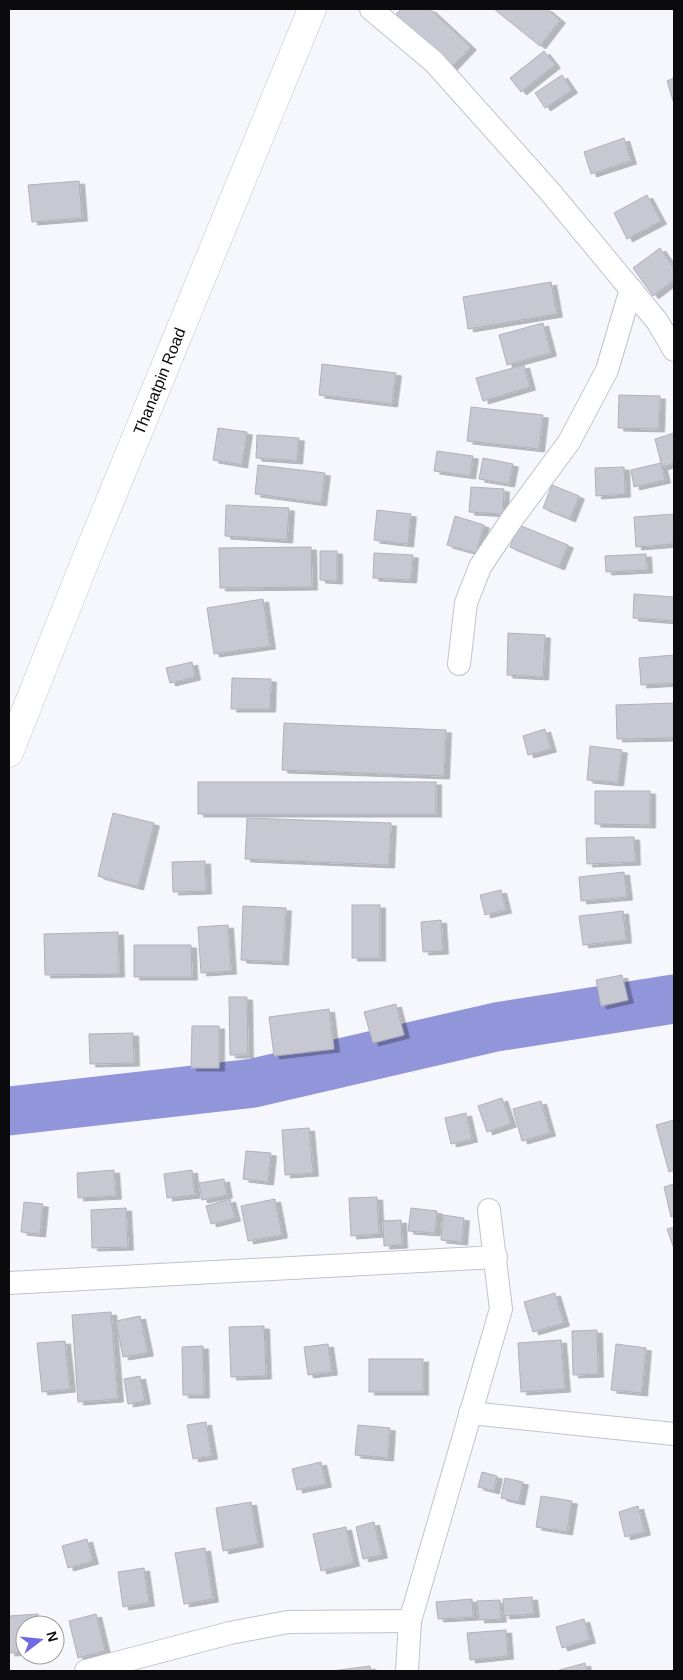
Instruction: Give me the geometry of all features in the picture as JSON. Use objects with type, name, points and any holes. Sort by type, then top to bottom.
[{"type":"main road","name":"Thanatpin Road","points":[[9,753],[84,564],[312,9]]},
{"type":"street","points":[[371,9],[434,62],[551,193],[631,289],[666,317],[674,350]]},
{"type":"street","points":[[459,664],[466,603],[480,568],[510,522],[569,442],[607,370],[631,289]]},
{"type":"street","points":[[407,1671],[410,1621],[501,1309],[490,1210]]},
{"type":"street","points":[[9,1283],[496,1257]]},
{"type":"street","points":[[470,1413],[674,1434]]},
{"type":"street","points":[[86,1671],[230,1633],[288,1622],[410,1621]]},
{"type":"building","points":[[401,9],[430,9],[471,47],[447,72],[391,19]]},
{"type":"building","points":[[494,9],[547,9],[560,20],[540,46]]},
{"type":"building","points":[[544,51],[555,65],[521,92],[510,78]]},
{"type":"building","points":[[562,75],[572,90],[545,108],[535,93]]},
{"type":"building","points":[[674,78],[674,104],[667,81]]},
{"type":"building","points":[[624,138],[631,161],[591,174],[584,152]]},
{"type":"building","points":[[79,181],[82,218],[32,222],[28,185]]},
{"type":"building","points":[[647,195],[661,221],[627,239],[614,213]]},
{"type":"building","points":[[660,248],[674,268],[674,280],[653,296],[633,268]]},
{"type":"building","points":[[551,282],[557,314],[468,329],[463,297]]},
{"type":"building","points":[[543,323],[551,353],[507,365],[499,335]]},
{"type":"building","points":[[322,364],[396,373],[392,404],[319,395]]},
{"type":"building","points":[[524,365],[530,387],[483,401],[476,378]]},
{"type":"building","points":[[619,395],[660,396],[659,429],[618,428]]},
{"type":"building","points":[[471,407],[543,415],[539,449],[467,441]]},
{"type":"building","points":[[218,428],[247,432],[242,465],[213,460]]},
{"type":"building","points":[[674,433],[674,463],[662,467],[655,439]]},
{"type":"building","points":[[257,435],[299,438],[297,461],[256,458]]},
{"type":"building","points":[[437,451],[473,456],[470,476],[434,471]]},
{"type":"building","points":[[483,458],[513,464],[509,484],[479,479]]},
{"type":"building","points":[[661,463],[665,480],[634,487],[631,470]]},
{"type":"building","points":[[258,465],[325,473],[321,503],[255,494]]},
{"type":"building","points":[[624,467],[625,494],[596,496],[595,468]]},
{"type":"building","points":[[552,485],[579,496],[570,519],[543,508]]},
{"type":"building","points":[[471,487],[504,489],[503,514],[469,512]]},
{"type":"building","points":[[226,505],[289,508],[287,540],[225,536]]},
{"type":"building","points":[[377,510],[411,514],[408,544],[374,540]]},
{"type":"building","points":[[674,514],[674,544],[636,547],[634,517]]},
{"type":"building","points":[[455,516],[484,525],[476,553],[447,545]]},
{"type":"building","points":[[519,525],[568,545],[559,567],[510,547]]},
{"type":"building","points":[[311,547],[312,587],[220,588],[219,548]]},
{"type":"building","points":[[320,551],[337,551],[337,581],[320,580]]},
{"type":"building","points":[[374,553],[413,555],[411,580],[373,578]]},
{"type":"building","points":[[646,554],[647,570],[606,572],[605,556]]},
{"type":"building","points":[[634,594],[674,597],[674,621],[633,618]]},
{"type":"building","points":[[263,599],[270,646],[214,654],[207,608]]},
{"type":"building","points":[[508,633],[545,635],[543,677],[507,675]]},
{"type":"building","points":[[674,655],[674,683],[641,685],[639,658]]},
{"type":"building","points":[[192,662],[195,677],[170,683],[166,668]]},
{"type":"building","points":[[232,678],[271,679],[270,709],[231,709]]},
{"type":"building","points":[[674,703],[674,738],[617,739],[616,705]]},
{"type":"building","points":[[284,723],[446,730],[444,776],[282,770]]},
{"type":"building","points":[[545,729],[551,749],[528,755],[523,736]]},
{"type":"building","points":[[590,746],[622,750],[618,783],[587,780]]},
{"type":"building","points":[[198,782],[436,782],[436,814],[198,814]]},
{"type":"building","points":[[595,791],[650,791],[650,825],[595,824]]},
{"type":"building","points":[[113,813],[154,823],[138,887],[98,876]]},
{"type":"building","points":[[247,818],[391,823],[389,865],[245,859]]},
{"type":"building","points":[[634,837],[635,862],[587,864],[586,838]]},
{"type":"building","points":[[205,861],[206,891],[173,892],[172,862]]},
{"type":"building","points":[[624,872],[627,897],[581,901],[579,877]]},
{"type":"building","points":[[501,890],[506,910],[485,915],[480,895]]},
{"type":"building","points":[[352,905],[380,905],[380,958],[352,958]]},
{"type":"building","points":[[243,906],[286,908],[283,962],[241,960]]},
{"type":"building","points":[[623,911],[626,940],[583,945],[579,916]]},
{"type":"building","points":[[441,920],[443,951],[423,952],[421,922]]},
{"type":"building","points":[[228,925],[231,971],[201,973],[198,927]]},
{"type":"building","points":[[118,932],[119,974],[45,975],[44,934]]},
{"type":"building","points":[[134,945],[191,945],[192,977],[134,977]]},
{"type":"building","points":[[622,975],[628,1000],[601,1006],[596,980]]},
{"type":"building","points":[[229,997],[247,997],[248,1055],[230,1055]]},
{"type":"building","points":[[396,1004],[404,1035],[373,1043],[364,1012]]},
{"type":"building","points":[[329,1009],[334,1049],[274,1056],[269,1017]]},
{"type":"building","points":[[192,1026],[219,1026],[219,1068],[191,1068]]},
{"type":"building","points":[[133,1033],[134,1063],[90,1064],[89,1034]]},
{"type":"building","points":[[502,1098],[511,1124],[487,1132],[478,1106]]},
{"type":"building","points":[[541,1101],[550,1133],[522,1141],[513,1109]]},
{"type":"building","points":[[466,1113],[472,1139],[451,1144],[445,1118]]},
{"type":"building","points":[[674,1120],[674,1170],[669,1172],[656,1125]]},
{"type":"building","points":[[309,1128],[313,1173],[285,1175],[282,1130]]},
{"type":"building","points":[[246,1151],[271,1153],[268,1182],[243,1179]]},
{"type":"building","points":[[114,1170],[116,1196],[78,1198],[77,1173]]},
{"type":"building","points":[[192,1170],[195,1195],[167,1198],[164,1174]]},
{"type":"building","points":[[224,1179],[227,1195],[202,1200],[199,1183]]},
{"type":"building","points":[[674,1184],[674,1216],[671,1217],[664,1187]]},
{"type":"building","points":[[377,1197],[379,1234],[351,1236],[349,1198]]},
{"type":"building","points":[[230,1199],[235,1218],[211,1224],[206,1206]]},
{"type":"building","points":[[275,1199],[282,1235],[248,1241],[241,1206]]},
{"type":"building","points":[[24,1202],[43,1204],[40,1234],[21,1232]]},
{"type":"building","points":[[126,1208],[128,1247],[92,1248],[91,1210]]},
{"type":"building","points":[[411,1208],[437,1211],[435,1233],[408,1231]]},
{"type":"building","points":[[443,1215],[464,1218],[462,1242],[441,1240]]},
{"type":"building","points":[[401,1220],[402,1245],[384,1246],[383,1221]]},
{"type":"building","points":[[674,1227],[674,1249],[667,1229]]},
{"type":"building","points":[[555,1293],[564,1323],[533,1332],[524,1302]]},
{"type":"building","points":[[111,1312],[118,1399],[78,1402],[72,1315]]},
{"type":"building","points":[[140,1316],[148,1353],[123,1357],[116,1321]]},
{"type":"building","points":[[264,1326],[266,1376],[231,1377],[229,1327]]},
{"type":"building","points":[[597,1330],[598,1374],[573,1375],[572,1331]]},
{"type":"building","points":[[561,1340],[565,1389],[521,1392],[518,1343]]},
{"type":"building","points":[[65,1341],[70,1389],[42,1392],[37,1343]]},
{"type":"building","points":[[328,1344],[332,1372],[308,1375],[304,1347]]},
{"type":"building","points":[[616,1344],[646,1348],[642,1393],[611,1390]]},
{"type":"building","points":[[203,1346],[204,1395],[183,1395],[182,1347]]},
{"type":"building","points":[[369,1359],[423,1359],[423,1392],[369,1392]]},
{"type":"building","points":[[140,1376],[145,1401],[128,1404],[124,1379]]},
{"type":"building","points":[[206,1422],[212,1456],[193,1459],[187,1425]]},
{"type":"building","points":[[358,1425],[390,1428],[388,1458],[355,1455]]},
{"type":"building","points":[[321,1462],[326,1484],[297,1490],[292,1469]]},
{"type":"building","points":[[482,1472],[497,1476],[494,1491],[478,1487]]},
{"type":"building","points":[[505,1478],[523,1482],[519,1502],[501,1498]]},
{"type":"building","points":[[541,1496],[572,1501],[567,1532],[536,1527]]},
{"type":"building","points":[[251,1502],[258,1544],[223,1551],[216,1508]]},
{"type":"building","points":[[638,1506],[645,1532],[625,1537],[619,1512]]},
{"type":"building","points":[[374,1522],[382,1555],[363,1559],[356,1527]]},
{"type":"building","points":[[346,1527],[354,1563],[321,1571],[313,1534]]},
{"type":"building","points":[[87,1539],[93,1561],[68,1568],[62,1546]]},
{"type":"building","points":[[205,1548],[213,1599],[184,1604],[175,1553]]},
{"type":"building","points":[[144,1568],[149,1603],[123,1607],[118,1572]]},
{"type":"building","points":[[532,1597],[534,1614],[504,1616],[503,1599]]},
{"type":"building","points":[[472,1599],[473,1617],[438,1619],[436,1602]]},
{"type":"building","points":[[500,1600],[501,1619],[479,1620],[477,1601]]},
{"type":"building","points":[[96,1614],[105,1651],[78,1658],[69,1621]]},
{"type":"building","points":[[9,1616],[15,1616],[15,1653],[9,1653]]},
{"type":"building","points":[[584,1619],[590,1640],[562,1648],[556,1627]]},
{"type":"building","points":[[506,1630],[508,1656],[470,1660],[467,1633]]},
{"type":"building","points":[[585,1663],[587,1671],[556,1671]]},
{"type":"building","points":[[370,1666],[371,1671],[332,1671]]},
{"type":"waterway","points":[[9,1111],[254,1083],[496,1027],[674,999]]}]
